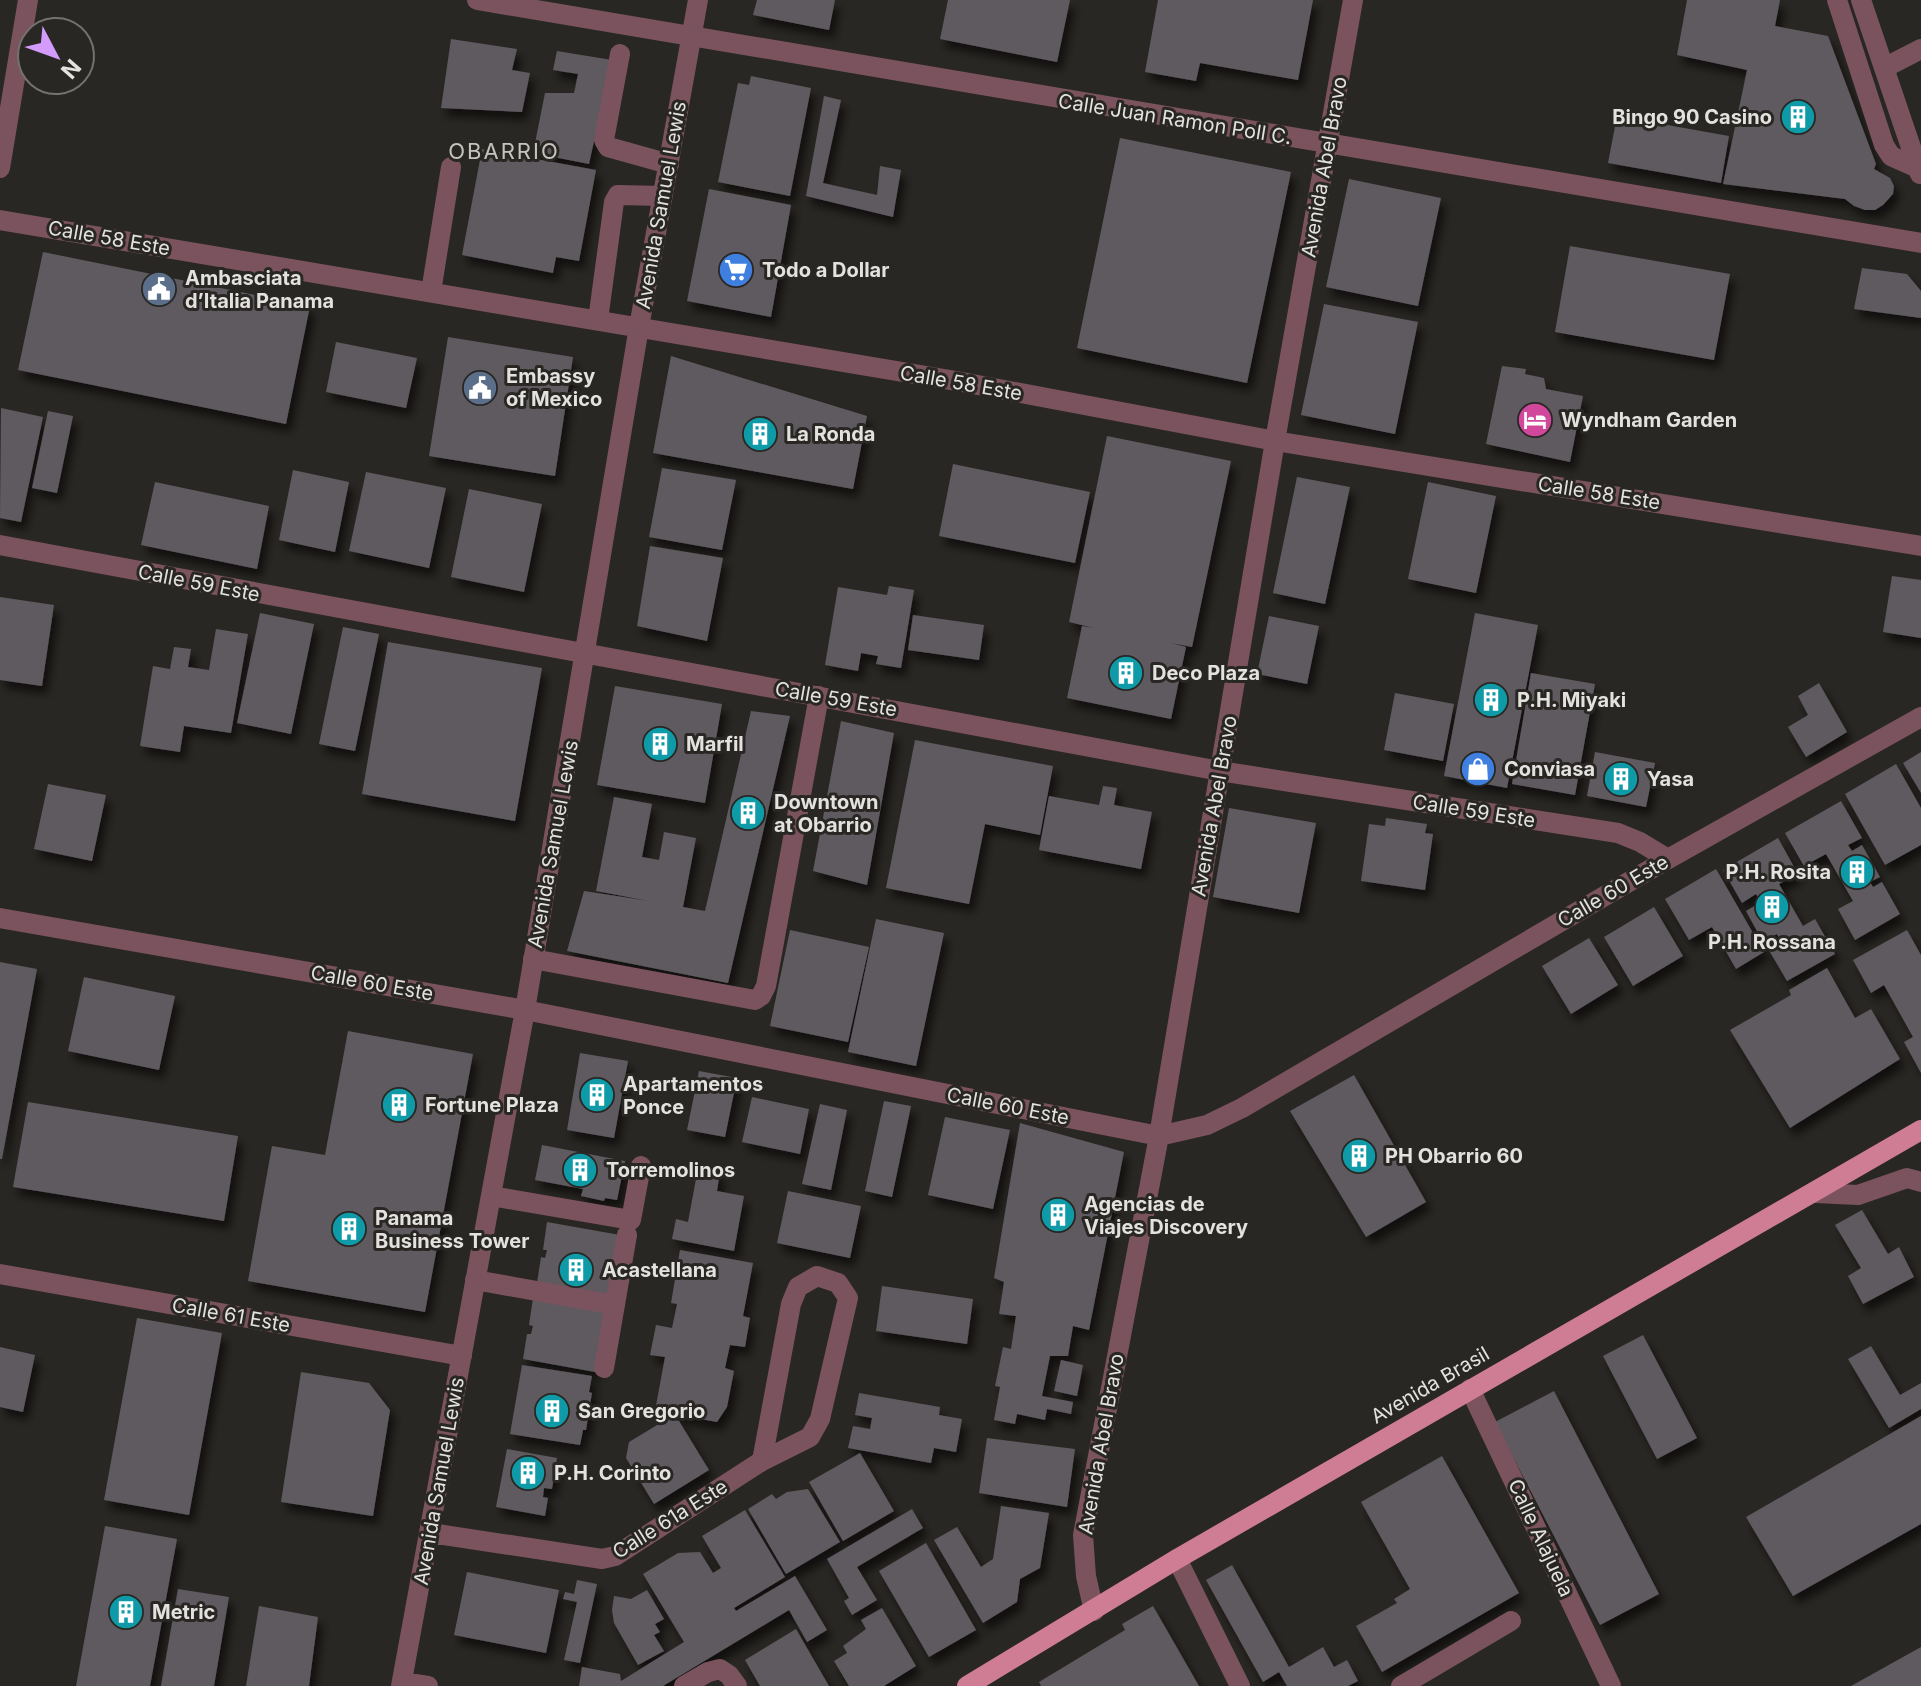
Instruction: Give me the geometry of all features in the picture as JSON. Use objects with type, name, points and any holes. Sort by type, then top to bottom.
[{"type":"main road","name":"Avenida Brasil","points":[[967,1686],[1177,1559],[1921,1130]]},
{"type":"street","points":[[0,168],[28,0]]},
{"type":"street","name":"Calle Juan Ramon Poll C.","points":[[477,0],[1921,243]]},
{"type":"street","name":"Avenida Samuel Lewis","points":[[402,1684],[525,1010],[639,327],[698,0]]},
{"type":"street","name":"Avenida Abel Bravo","points":[[1094,1611],[1086,1576],[1083,1535],[1159,1136],[1275,441],[1353,0]]},
{"type":"street","points":[[1837,0],[1884,145],[1891,156],[1920,172]]},
{"type":"street","points":[[1861,0],[1920,172]]},
{"type":"street","points":[[1884,68],[1921,49]]},
{"type":"street","points":[[620,54],[604,140],[608,147],[669,164]]},
{"type":"street","points":[[431,292],[451,167]]},
{"type":"street","points":[[598,320],[614,202],[618,195],[663,196]]},
{"type":"street","name":"Calle 58 Este","points":[[0,220],[962,382],[1275,441],[1921,546]]},
{"type":"street","name":"Calle 59 Este","points":[[0,545],[1220,771],[1618,833],[1668,859]]},
{"type":"street","points":[[533,959],[755,1000],[761,996],[766,986],[819,696]]},
{"type":"street","name":"Calle 60 Este","points":[[0,918],[525,1010],[1159,1136],[1207,1125],[1242,1108],[1668,859],[1921,717]]},
{"type":"street","points":[[491,1196],[631,1220],[641,1166]]},
{"type":"street","points":[[1816,1193],[1858,1195],[1907,1178],[1921,1182]]},
{"type":"street","points":[[604,1368],[627,1235]]},
{"type":"street","name":"Calle 61 Este","points":[[0,1274],[462,1356]]},
{"type":"street","name":"Calle 61a Este","points":[[431,1533],[602,1559],[615,1556],[762,1461],[810,1437],[820,1419],[848,1298],[838,1283],[817,1276],[798,1287],[791,1304],[762,1461]]},
{"type":"street","points":[[475,1280],[615,1305]]},
{"type":"street","name":"Calle Alajuela","points":[[1470,1389],[1611,1686]]},
{"type":"street","points":[[1177,1559],[1240,1686]]},
{"type":"street","points":[[1401,1686],[1511,1621]]},
{"type":"street","points":[[684,1686],[708,1672],[720,1669],[737,1686]]},
{"type":"street","points":[[402,1684],[428,1686]]},
{"type":"building","points":[[757,0],[835,0],[829,30],[753,15]]},
{"type":"building","points":[[948,0],[1070,0],[1057,62],[940,39]]},
{"type":"building","points":[[1158,0],[1313,0],[1298,80],[1200,63],[1196,81],[1145,72]]},
{"type":"building","name":"Bingo 90 Casino","points":[[1687,0],[1780,0],[1775,26],[1828,36],[1876,164],[1874,169],[1890,178],[1894,186],[1893,194],[1883,205],[1875,210],[1865,210],[1845,199],[1723,184],[1747,70],[1677,55]]},
{"type":"building","points":[[451,39],[517,49],[512,70],[530,73],[522,112],[441,108]]},
{"type":"building","points":[[557,51],[612,60],[589,164],[533,153],[545,93],[574,93],[578,74],[553,70]]},
{"type":"building","points":[[751,76],[811,88],[790,196],[718,182],[738,83],[749,85]]},
{"type":"building","points":[[824,96],[841,100],[823,183],[877,195],[880,166],[901,170],[893,217],[806,196]]},
{"type":"building","points":[[1617,116],[1729,136],[1721,183],[1608,163]]},
{"type":"building","points":[[1120,138],[1291,172],[1247,383],[1077,348]]},
{"type":"building","points":[[482,149],[596,170],[579,261],[556,257],[553,273],[462,255]]},
{"type":"building","points":[[1349,179],[1441,198],[1418,306],[1326,287]]},
{"type":"building","name":"Todo a Dollar","points":[[709,189],[791,205],[771,317],[687,301]]},
{"type":"building","points":[[1570,246],[1730,274],[1714,360],[1555,332]]},
{"type":"building","points":[[43,252],[310,306],[286,424],[18,370]]},
{"type":"building","points":[[1862,268],[1907,274],[1921,291],[1921,318],[1854,309]]},
{"type":"building","points":[[1324,304],[1418,322],[1395,434],[1301,415]]},
{"type":"building","points":[[448,337],[573,357],[555,476],[429,456]]},
{"type":"building","points":[[336,342],[417,358],[406,408],[326,392]]},
{"type":"building","name":"La Ronda","points":[[671,356],[867,416],[853,489],[653,453]]},
{"type":"building","name":"Wyndham Garden","points":[[1502,366],[1526,369],[1525,374],[1544,378],[1546,389],[1583,396],[1570,462],[1486,444]]},
{"type":"building","points":[[1,408],[43,417],[21,522],[0,518]]},
{"type":"building","points":[[48,411],[73,416],[57,493],[32,488]]},
{"type":"building","points":[[1107,436],[1231,461],[1192,647],[1171,643],[1186,647],[1171,719],[1067,698],[1082,626],[1094,628],[1069,622]]},
{"type":"building","points":[[953,464],[1090,492],[1075,563],[939,536]]},
{"type":"building","points":[[662,468],[736,480],[722,550],[649,537]]},
{"type":"building","points":[[293,470],[349,482],[335,552],[279,540]]},
{"type":"building","points":[[366,472],[446,488],[429,568],[349,551]]},
{"type":"building","points":[[1297,477],[1350,487],[1325,604],[1273,593]]},
{"type":"building","points":[[155,482],[269,506],[257,569],[141,545]]},
{"type":"building","points":[[1428,482],[1496,496],[1476,593],[1408,579]]},
{"type":"building","points":[[469,489],[542,504],[524,592],[451,577]]},
{"type":"building","points":[[650,546],[723,558],[707,641],[637,626]]},
{"type":"building","points":[[1892,576],[1921,580],[1921,638],[1883,632]]},
{"type":"building","points":[[889,586],[914,590],[901,668],[876,664],[878,656],[861,653],[858,671],[825,665],[838,587],[887,595]]},
{"type":"building","points":[[0,597],[54,605],[42,686],[0,680]]},
{"type":"building","points":[[260,613],[314,624],[291,734],[237,723]]},
{"type":"building","name":"P.H. Miyaki","points":[[1475,613],[1538,625],[1507,788],[1444,776]]},
{"type":"building","points":[[913,615],[984,625],[979,660],[908,650]]},
{"type":"building","points":[[1269,616],[1319,626],[1307,684],[1257,674]]},
{"type":"building","points":[[343,627],[379,634],[355,751],[319,744]]},
{"type":"building","points":[[216,629],[248,634],[231,733],[184,726],[180,752],[140,746],[153,666],[170,669],[174,647],[191,649],[188,667],[209,670]]},
{"type":"building","points":[[388,642],[542,668],[515,821],[362,794]]},
{"type":"building","points":[[1531,673],[1595,684],[1575,795],[1512,784]]},
{"type":"building","points":[[1819,683],[1847,732],[1806,757],[1788,727],[1808,715],[1798,696]]},
{"type":"building","name":"Marfil","points":[[615,686],[722,704],[705,803],[597,785]]},
{"type":"building","points":[[1395,693],[1454,704],[1443,761],[1384,750]]},
{"type":"building","points":[[751,711],[790,716],[728,983],[567,951],[584,891],[649,901],[596,891],[614,797],[652,804],[642,857],[659,860],[664,832],[696,838],[683,907],[705,911]]},
{"type":"building","name":"Downtown at Obarrio","points":[[841,721],[894,733],[867,885],[813,871]]},
{"type":"building","points":[[915,740],[1053,766],[1040,835],[985,824],[969,904],[886,888]]},
{"type":"building","name":"Yasa","points":[[1595,752],[1655,763],[1646,807],[1587,796]]},
{"type":"building","points":[[1921,752],[1921,793],[1903,763]]},
{"type":"building","points":[[1896,764],[1921,808],[1921,845],[1885,865],[1845,794]]},
{"type":"building","points":[[48,784],[106,795],[92,861],[34,849]]},
{"type":"building","points":[[1103,786],[1117,788],[1114,805],[1152,812],[1141,869],[1039,850],[1049,796],[1099,805]]},
{"type":"building","name":"P.H. Rosita","points":[[1841,801],[1862,838],[1848,845],[1852,851],[1862,845],[1880,877],[1870,882],[1873,887],[1882,882],[1900,914],[1855,940],[1838,909],[1853,901],[1826,854],[1804,866],[1785,833]]},
{"type":"building","points":[[1229,808],[1316,823],[1299,913],[1213,897]]},
{"type":"building","points":[[1386,818],[1427,824],[1425,833],[1433,834],[1425,890],[1361,881],[1369,824],[1385,826]]},
{"type":"building","name":"P.H. Rossana","points":[[1778,838],[1798,874],[1779,884],[1803,926],[1815,919],[1835,954],[1787,981],[1767,947],[1780,940],[1777,934],[1763,942],[1746,911],[1761,902],[1756,894],[1742,903],[1723,870]]},
{"type":"building","points":[[1716,869],[1764,952],[1736,969],[1712,927],[1689,940],[1665,899]]},
{"type":"building","points":[[1654,907],[1683,956],[1633,986],[1604,937]]},
{"type":"building","points":[[876,919],[944,933],[916,1066],[848,1052]]},
{"type":"building","points":[[790,930],[869,947],[848,1042],[770,1026]]},
{"type":"building","points":[[1907,930],[1921,955],[1921,1073],[1904,1042],[1913,1037],[1884,985],[1871,993],[1853,960]]},
{"type":"building","points":[[1589,938],[1618,985],[1571,1014],[1542,966]]},
{"type":"building","points":[[0,962],[37,969],[2,1159],[0,1159]]},
{"type":"building","points":[[1827,968],[1855,1018],[1871,1009],[1900,1059],[1790,1128],[1730,1030],[1791,995],[1789,990]]},
{"type":"building","points":[[84,977],[175,996],[159,1070],[68,1051]]},
{"type":"building","name":"Panama Business Tower","points":[[348,1031],[473,1054],[425,1312],[248,1281],[272,1146],[325,1155]]},
{"type":"building","name":"Apartamentos Ponce","points":[[580,1053],[628,1061],[614,1138],[567,1130]]},
{"type":"building","points":[[699,1071],[737,1078],[725,1137],[687,1130]]},
{"type":"building","name":"PH Obarrio 60","points":[[1354,1075],[1426,1202],[1366,1237],[1290,1111]]},
{"type":"building","points":[[752,1097],[809,1109],[800,1154],[742,1142]]},
{"type":"building","points":[[884,1101],[911,1106],[892,1197],[865,1191]]},
{"type":"building","points":[[28,1102],[238,1136],[224,1221],[13,1187]]},
{"type":"building","points":[[820,1104],[847,1110],[831,1190],[802,1184]]},
{"type":"building","points":[[945,1117],[1010,1130],[993,1209],[928,1195]]},
{"type":"building","name":"Agencias de Viajes Discovery","points":[[1020,1123],[1124,1152],[1089,1330],[1073,1326],[1068,1356],[1050,1356],[1042,1396],[1073,1402],[1071,1414],[1047,1409],[1045,1420],[1017,1414],[1015,1424],[994,1420],[1000,1387],[995,1386],[1003,1347],[1011,1349],[1016,1316],[999,1314],[1004,1282],[994,1278]]},
{"type":"building","name":"Torremolinos","points":[[542,1145],[625,1161],[617,1200],[605,1198],[604,1201],[581,1196],[583,1189],[535,1180]]},
{"type":"building","points":[[698,1168],[720,1172],[717,1191],[744,1196],[734,1251],[672,1239],[676,1219],[688,1222]]},
{"type":"building","points":[[788,1191],[861,1206],[850,1258],[777,1243]]},
{"type":"building","points":[[1862,1210],[1888,1254],[1899,1247],[1914,1277],[1863,1304],[1848,1276],[1861,1268],[1835,1225]]},
{"type":"building","name":"Acastellana","points":[[547,1222],[620,1235],[609,1295],[537,1283],[541,1257],[545,1258],[547,1250],[543,1250]]},
{"type":"building","points":[[680,1250],[753,1263],[743,1316],[750,1318],[745,1347],[730,1345],[725,1368],[734,1371],[727,1407],[717,1422],[655,1411],[665,1357],[650,1355],[656,1325],[672,1328],[677,1304],[671,1303]]},
{"type":"building","points":[[882,1286],[973,1299],[967,1344],[876,1331]]},
{"type":"building","points":[[533,1298],[606,1311],[595,1372],[523,1359],[527,1334],[531,1334],[533,1326],[529,1325]]},
{"type":"building","points":[[137,1318],[222,1333],[189,1515],[104,1500]]},
{"type":"building","points":[[1643,1335],[1697,1438],[1657,1459],[1603,1356]]},
{"type":"building","points":[[1871,1346],[1900,1395],[1921,1383],[1921,1409],[1889,1428],[1848,1359]]},
{"type":"building","points":[[0,1347],[35,1355],[23,1412],[0,1407]]},
{"type":"building","points":[[1061,1360],[1083,1365],[1077,1396],[1054,1391]]},
{"type":"building","name":"San Gregorio","points":[[522,1365],[592,1376],[586,1430],[583,1430],[580,1445],[510,1434]]},
{"type":"building","points":[[301,1372],[369,1383],[390,1410],[373,1516],[281,1502]]},
{"type":"building","points":[[1554,1391],[1659,1594],[1600,1625],[1495,1422]]},
{"type":"building","points":[[859,1393],[940,1407],[939,1415],[962,1419],[956,1452],[934,1448],[931,1463],[848,1448],[853,1426],[870,1429],[872,1418],[855,1415]]},
{"type":"building","points":[[1921,1416],[1921,1524],[1793,1596],[1746,1517]]},
{"type":"building","points":[[667,1419],[679,1421],[709,1470],[654,1504],[626,1458],[629,1442]]},
{"type":"building","points":[[987,1438],[1075,1449],[1067,1507],[979,1493]]},
{"type":"building","name":"P.H. Corinto","points":[[507,1449],[557,1458],[552,1489],[544,1488],[543,1497],[548,1498],[545,1516],[496,1507]]},
{"type":"building","points":[[860,1453],[894,1511],[843,1541],[809,1482]]},
{"type":"building","points":[[1442,1456],[1519,1593],[1382,1672],[1356,1626],[1397,1603],[1394,1599],[1410,1589],[1361,1502]]},
{"type":"building","points":[[808,1489],[840,1542],[786,1574],[748,1509],[772,1494],[776,1499],[787,1492]]},
{"type":"building","points":[[1001,1506],[1049,1513],[1040,1568],[1020,1579],[1017,1602],[983,1623],[934,1540],[957,1527],[981,1567],[993,1559]]},
{"type":"building","points":[[912,1509],[923,1528],[857,1567],[877,1600],[852,1615],[844,1601],[849,1598],[827,1559]]},
{"type":"building","points":[[745,1510],[785,1577],[734,1608],[736,1611],[795,1576],[827,1630],[807,1642],[789,1610],[663,1686],[579,1686],[582,1667],[620,1674],[621,1681],[684,1642],[643,1574],[678,1553],[700,1552],[713,1573],[721,1568],[702,1536]]},
{"type":"building","name":"Metric","points":[[105,1526],[177,1539],[150,1686],[76,1686]]},
{"type":"building","points":[[926,1543],[976,1630],[929,1657],[879,1571]]},
{"type":"building","points":[[1232,1565],[1289,1667],[1323,1647],[1334,1667],[1347,1660],[1358,1681],[1348,1686],[1287,1686],[1279,1672],[1263,1682],[1206,1580]]},
{"type":"building","points":[[467,1572],[559,1590],[546,1653],[454,1635]]},
{"type":"building","points":[[577,1580],[597,1584],[580,1663],[564,1660],[577,1602],[563,1599],[565,1592],[574,1594]]},
{"type":"building","points":[[178,1589],[229,1597],[214,1686],[161,1686]]},
{"type":"building","points":[[647,1590],[664,1619],[655,1624],[660,1632],[654,1635],[664,1651],[638,1665],[614,1623],[612,1610],[614,1596],[631,1599]]},
{"type":"building","points":[[259,1606],[318,1617],[309,1686],[246,1686]]},
{"type":"building","points":[[1153,1606],[1199,1686],[1041,1686],[1039,1682],[1125,1630],[1122,1624]]},
{"type":"building","points":[[882,1608],[916,1666],[884,1686],[849,1686],[834,1661],[847,1653],[843,1646],[866,1629],[861,1620]]},
{"type":"building","points":[[796,1629],[829,1686],[760,1686],[745,1660]]},
{"type":"building","points":[[1921,1647],[1921,1686],[1851,1686]]},
{"type":"place","name":"Bingo 90 Casino","points":[[1798,117]]},
{"type":"place","name":"Todo a Dollar","points":[[736,270]]},
{"type":"place","name":"Ambasciata d’Italia Panama","points":[[159,289]]},
{"type":"place","name":"Embassy of Mexico","points":[[480,388]]},
{"type":"place","name":"Wyndham Garden","points":[[1535,420]]},
{"type":"place","name":"La Ronda","points":[[760,434]]},
{"type":"place","name":"Deco Plaza","points":[[1126,673]]},
{"type":"place","name":"P.H. Miyaki","points":[[1491,700]]},
{"type":"place","name":"Marfil","points":[[660,744]]},
{"type":"place","name":"Conviasa","points":[[1478,769]]},
{"type":"place","name":"Yasa","points":[[1621,779]]},
{"type":"place","name":"Downtown at Obarrio","points":[[748,813]]},
{"type":"place","name":"P.H. Rosita","points":[[1857,872]]},
{"type":"place","name":"P.H. Rossana","points":[[1772,907]]},
{"type":"place","name":"Apartamentos Ponce","points":[[597,1095]]},
{"type":"place","name":"Fortune Plaza","points":[[399,1105]]},
{"type":"place","name":"PH Obarrio 60","points":[[1359,1156]]},
{"type":"place","name":"Torremolinos","points":[[580,1170]]},
{"type":"place","name":"Agencias de Viajes Discovery","points":[[1058,1215]]},
{"type":"place","name":"Panama Business Tower","points":[[349,1229]]},
{"type":"place","name":"Acastellana","points":[[576,1270]]},
{"type":"place","name":"San Gregorio","points":[[552,1411]]},
{"type":"place","name":"P.H. Corinto","points":[[528,1473]]},
{"type":"place","name":"Metric","points":[[126,1612]]},
{"type":"district","name":"OBARRIO","points":[[504,151]]}]
